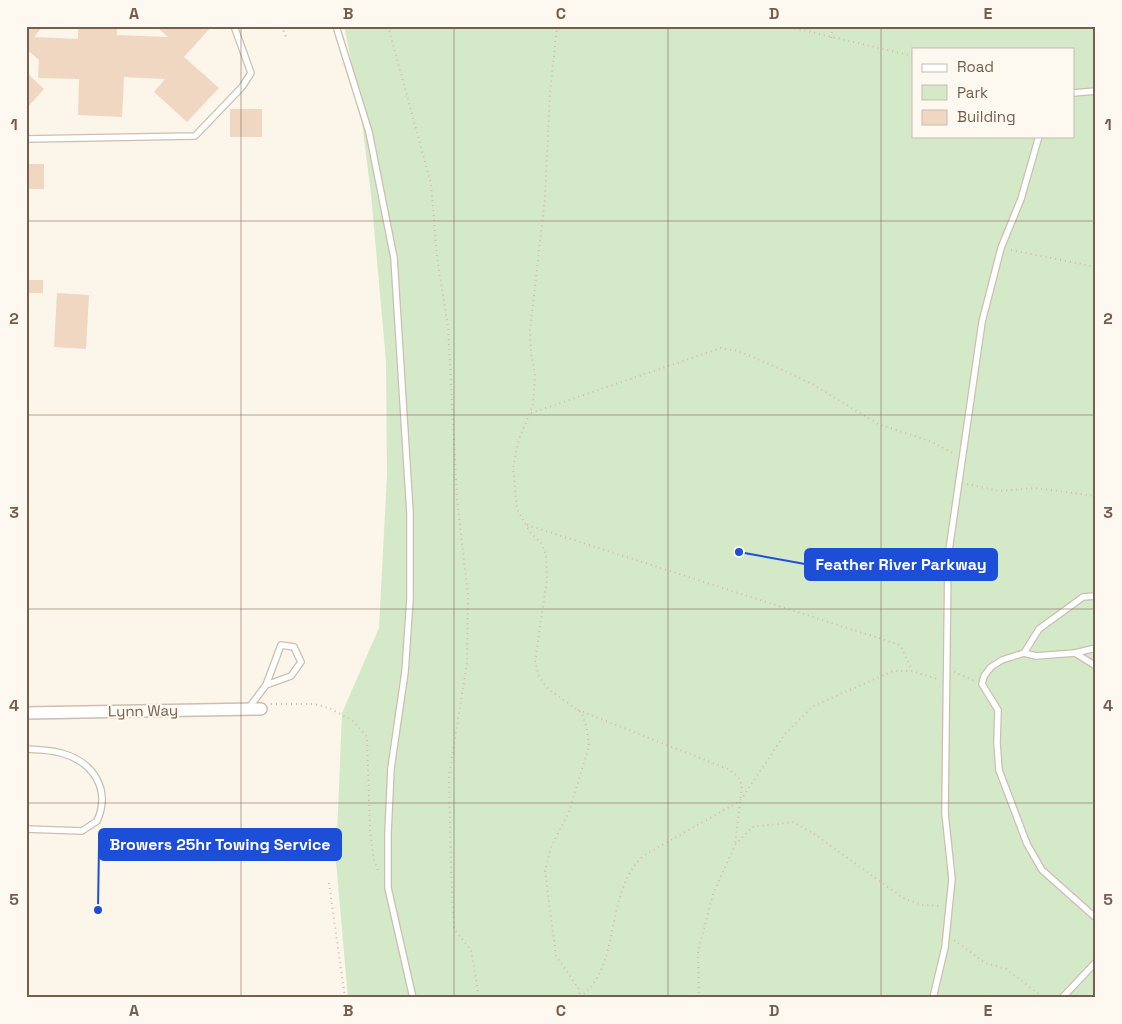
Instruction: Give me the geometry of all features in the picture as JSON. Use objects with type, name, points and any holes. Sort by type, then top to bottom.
[{"type":"street","name":"Lynn Way","points":[[26,713],[261,709]]},
{"type":"lane","points":[[26,139],[195,136],[242,87],[252,73],[234,26]]},
{"type":"lane","points":[[336,26],[369,132],[394,258],[410,513],[410,599],[405,672],[391,768],[388,888],[413,998]]},
{"type":"lane","points":[[1074,93],[1096,91]]},
{"type":"lane","points":[[933,998],[946,934],[952,879],[945,813],[948,557],[982,322],[1001,248],[1020,199],[1039,138]]},
{"type":"lane","points":[[1024,653],[1039,629],[1083,597],[1096,596]]},
{"type":"lane","points":[[248,709],[266,685],[281,645],[294,647],[301,662],[291,676],[266,685]]},
{"type":"lane","points":[[1096,648],[1075,653],[1036,656],[1024,653],[1002,660],[991,667],[984,676],[982,684],[998,710],[997,743],[1000,770],[1027,844],[1042,870],[1096,918]]},
{"type":"lane","points":[[1075,653],[1096,666]]},
{"type":"lane","points":[[26,749],[59,752],[80,761],[100,782],[104,801],[98,821],[82,830],[26,829]]},
{"type":"lane","points":[[1062,998],[1096,962]]},
{"type":"path","points":[[282,26],[287,40]]},
{"type":"path","points":[[388,26],[431,184],[437,257],[448,327],[457,499],[468,596],[467,663],[449,776],[451,869],[454,930],[471,950],[479,998]]},
{"type":"path","points":[[557,26],[550,92],[545,198],[530,330],[531,353],[535,375],[532,405],[519,439],[513,467],[518,509],[526,525],[541,543],[546,555],[547,571],[544,608],[535,662],[539,676],[548,690],[582,713],[587,729],[589,746],[569,812],[551,847],[545,871],[556,956],[579,989],[580,998]]},
{"type":"path","points":[[785,26],[912,56]]},
{"type":"path","points":[[831,38],[833,26]]},
{"type":"path","points":[[1001,248],[1096,267]]},
{"type":"path","points":[[529,413],[721,348],[738,351],[774,366],[812,384],[878,424],[930,441],[962,458]]},
{"type":"path","points":[[958,482],[999,491],[1036,488],[1096,496]]},
{"type":"path","points":[[526,525],[900,645],[912,670]]},
{"type":"path","points":[[948,669],[982,684]]},
{"type":"path","points":[[580,998],[590,990],[600,975],[621,889],[633,865],[662,844],[740,801],[785,734],[813,706],[893,670],[912,670],[948,681]]},
{"type":"path","points":[[261,709],[267,704],[296,703],[329,708],[353,721],[367,738],[370,832],[374,860],[380,879],[388,888]]},
{"type":"path","points":[[576,709],[728,769],[738,777],[742,785],[735,845],[713,894],[698,952],[699,998]]},
{"type":"path","points":[[735,845],[752,827],[793,822],[813,832],[903,898],[922,905],[949,907]]},
{"type":"path","points":[[329,883],[345,998]]},
{"type":"path","points":[[946,934],[986,963],[1006,970],[1044,998]]},
{"type":"green space","points":[[344,26],[1096,26],[1096,998],[348,998],[336,861],[342,713],[379,628],[387,475],[386,361],[371,194],[359,99]]},
{"type":"building","points":[[26,26],[43,26],[34,37],[78,39],[78,26],[117,26],[117,35],[168,37],[156,26],[212,26],[184,57],[219,88],[187,122],[154,92],[165,79],[124,77],[122,117],[78,115],[79,79],[38,78],[39,60],[26,49]]},
{"type":"building","points":[[26,72],[44,89],[26,109]]},
{"type":"building","points":[[230,109],[262,109],[262,137],[230,137]]},
{"type":"building","points":[[26,164],[44,164],[44,189],[26,189]]},
{"type":"building","points":[[26,280],[43,280],[43,293],[26,293]]},
{"type":"building","points":[[57,293],[89,295],[86,349],[54,347]]},
{"type":"place","name":"Feather River Parkway","points":[[739,552]]},
{"type":"place","name":"Browers 25hr Towing Service","points":[[98,910]]}]
